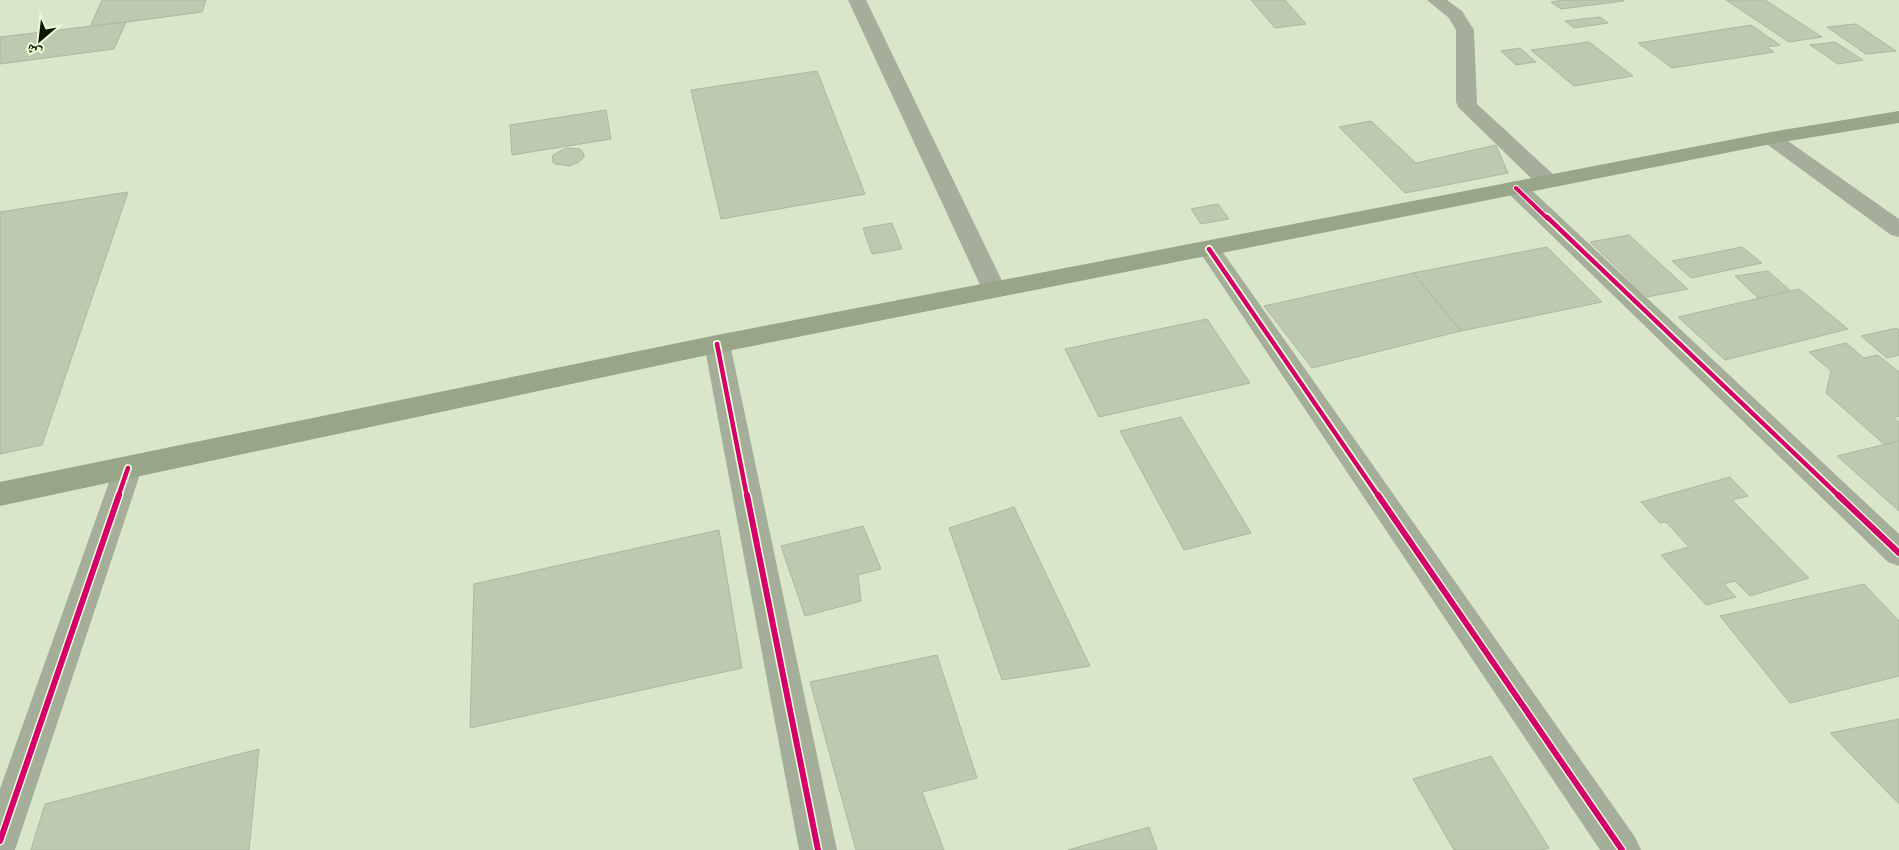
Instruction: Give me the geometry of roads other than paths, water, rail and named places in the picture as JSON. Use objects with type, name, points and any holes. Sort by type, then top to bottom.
[{"type":"main road","points":[[0,494],[717,344],[994,289],[1209,249],[1770,138],[1899,118]]},
{"type":"street","points":[[857,0],[994,289]]},
{"type":"street","points":[[1436,0],[1456,15],[1465,30],[1466,102],[1468,108],[1547,181]]},
{"type":"street","points":[[1770,138],[1899,230]]},
{"type":"street","points":[[1516,188],[1899,553]]},
{"type":"street","points":[[1209,249],[1622,850]]},
{"type":"street","points":[[717,344],[818,850]]},
{"type":"street","points":[[0,841],[128,468]]}]
